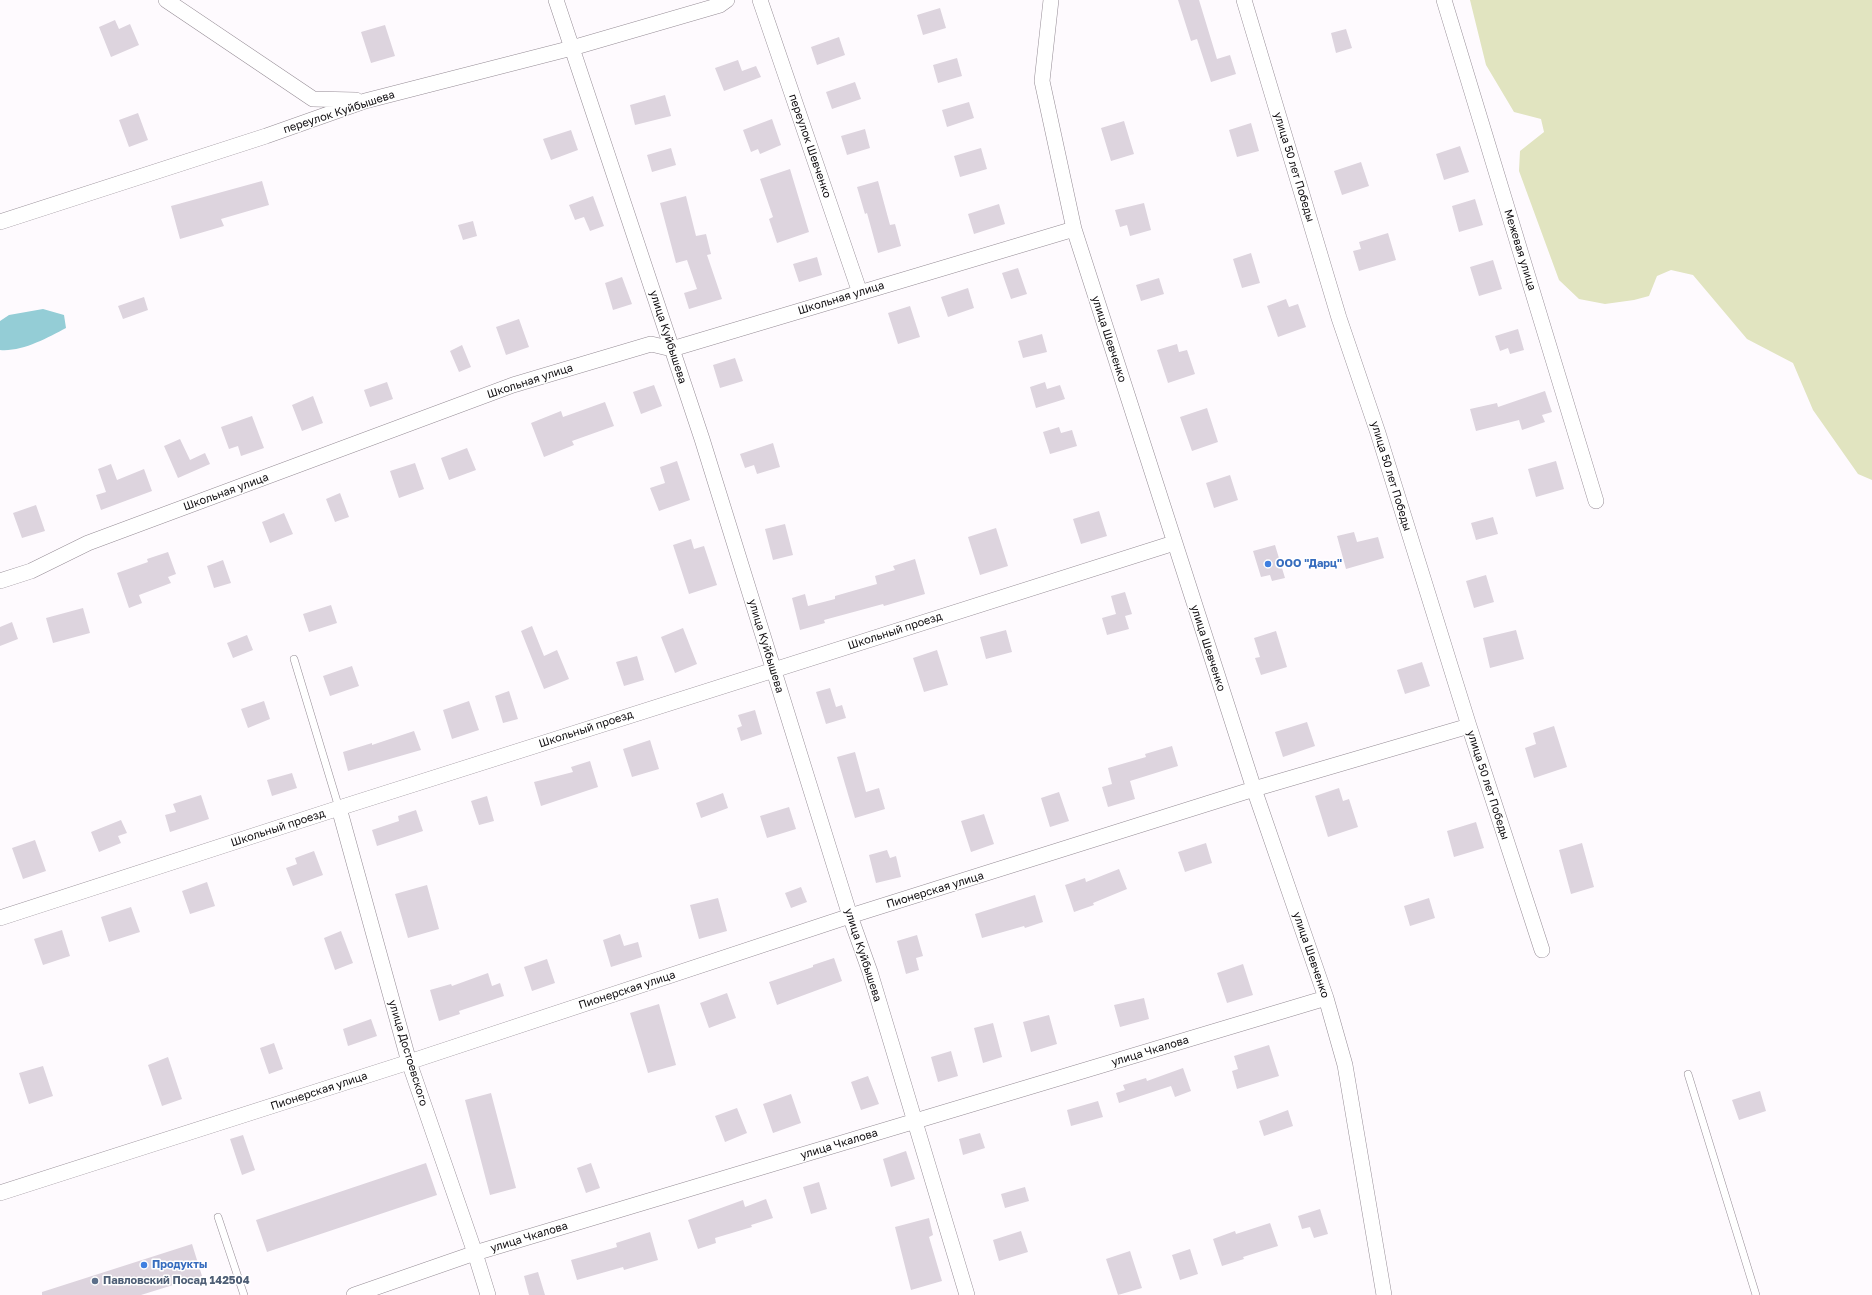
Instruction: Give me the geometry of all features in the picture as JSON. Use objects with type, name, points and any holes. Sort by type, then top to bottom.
[{"type":"street","points":[[166,0],[313,99],[365,101]]},
{"type":"street","name":"улица Куйбышева","points":[[556,0],[702,439],[850,916],[870,972],[967,1295]]},
{"type":"street","name":"переулок Куйбышева","points":[[0,222],[266,136],[365,101],[572,48],[720,5],[727,0]]},
{"type":"street","name":"переулок Шевченко","points":[[760,0],[860,293]]},
{"type":"street","name":"улица Шевченко","points":[[1051,0],[1042,81],[1074,229],[1254,789],[1326,998],[1345,1065],[1384,1295]]},
{"type":"street","name":"улица 50 лет Победы","points":[[1244,0],[1339,318],[1378,433],[1469,726],[1542,950]]},
{"type":"street","name":"Межевая улица","points":[[1444,0],[1596,501]]},
{"type":"street","name":"Школьная улица","points":[[0,580],[31,571],[88,543],[513,385],[651,344],[672,349],[1074,229]]},
{"type":"street","name":"Школьный проезд","points":[[0,918],[339,808],[1174,543]]},
{"type":"street","name":"Пионерская улица","points":[[0,1193],[409,1062],[850,916],[1254,789],[1469,726]]},
{"type":"street","name":"улица Достоевского","points":[[339,808],[409,1062],[488,1295]]},
{"type":"street","name":"улица Чкалова","points":[[354,1295],[475,1253],[1326,998]]},
{"type":"lane","points":[[294,659],[339,808]]},
{"type":"lane","points":[[1688,1074],[1756,1295]]},
{"type":"lane","points":[[218,1217],[244,1295]]},
{"type":"green space","points":[[1470,0],[1872,0],[1872,480],[1858,474],[1813,410],[1793,363],[1747,339],[1693,275],[1671,270],[1657,276],[1649,296],[1634,300],[1605,304],[1579,299],[1559,280],[1519,171],[1520,151],[1544,132],[1541,119],[1514,112],[1486,65]]},
{"type":"water","points":[[43,309],[64,315],[66,328],[26,347],[0,350],[0,321],[9,315]]},
{"type":"building","points":[[1178,0],[1199,0],[1217,59],[1230,55],[1236,74],[1211,82],[1197,39],[1191,41]]},
{"type":"building","points":[[940,8],[946,28],[923,35],[917,15]]},
{"type":"building","points":[[115,20],[119,29],[130,24],[139,45],[111,57],[99,27]]},
{"type":"building","points":[[385,25],[395,56],[371,63],[361,32]]},
{"type":"building","points":[[1346,29],[1352,48],[1336,53],[1331,33]]},
{"type":"building","points":[[839,37],[845,55],[817,65],[811,47]]},
{"type":"building","points":[[957,58],[962,76],[938,83],[933,65]]},
{"type":"building","points":[[738,60],[742,71],[756,66],[761,77],[724,91],[715,68]]},
{"type":"building","points":[[855,82],[861,99],[832,109],[826,92]]},
{"type":"building","points":[[665,95],[671,116],[635,125],[630,105]]},
{"type":"building","points":[[969,102],[974,118],[947,127],[942,110]]},
{"type":"building","points":[[138,113],[148,140],[129,147],[119,120]]},
{"type":"building","points":[[772,119],[781,145],[760,154],[758,149],[751,152],[743,130]]},
{"type":"building","points":[[1124,121],[1134,154],[1111,161],[1101,128]]},
{"type":"building","points":[[1251,123],[1259,151],[1237,157],[1229,130]]},
{"type":"building","points":[[865,129],[870,148],[847,155],[841,136]]},
{"type":"building","points":[[571,130],[578,150],[551,160],[543,139]]},
{"type":"building","points":[[1460,146],[1469,172],[1444,180],[1436,154]]},
{"type":"building","points":[[671,148],[676,165],[652,172],[647,155]]},
{"type":"building","points":[[981,148],[987,169],[960,177],[954,156]]},
{"type":"building","points":[[1361,162],[1369,186],[1342,195],[1334,171]]},
{"type":"building","points":[[790,169],[809,232],[777,243],[769,219],[773,217],[760,179]]},
{"type":"building","points":[[262,181],[269,205],[221,219],[224,226],[180,239],[171,206]]},
{"type":"building","points":[[878,181],[890,225],[895,224],[901,246],[878,253],[867,213],[865,214],[857,187]]},
{"type":"building","points":[[593,196],[604,226],[590,231],[584,217],[575,220],[569,205]]},
{"type":"building","points":[[686,196],[696,236],[706,234],[711,254],[707,255],[722,299],[689,309],[684,293],[697,289],[687,260],[676,263],[660,203]]},
{"type":"building","points":[[1475,199],[1483,225],[1459,232],[1452,206]]},
{"type":"building","points":[[1144,203],[1151,230],[1130,236],[1127,225],[1120,227],[1115,210]]},
{"type":"building","points":[[999,204],[1005,224],[974,234],[968,214]]},
{"type":"building","points":[[473,221],[477,236],[463,240],[458,225]]},
{"type":"building","points":[[1388,233],[1396,260],[1359,271],[1353,251],[1361,249],[1359,242]]},
{"type":"building","points":[[1251,253],[1260,283],[1242,288],[1233,259]]},
{"type":"building","points":[[817,257],[822,275],[799,282],[793,264]]},
{"type":"building","points":[[1493,260],[1502,289],[1479,296],[1470,267]]},
{"type":"building","points":[[1018,268],[1027,294],[1011,299],[1002,273]]},
{"type":"building","points":[[622,277],[632,304],[613,310],[605,283]]},
{"type":"building","points":[[1159,278],[1164,294],[1141,301],[1136,285]]},
{"type":"building","points":[[968,288],[974,308],[948,317],[941,297]]},
{"type":"building","points":[[144,297],[148,310],[123,319],[118,306]]},
{"type":"building","points":[[1286,299],[1289,307],[1298,304],[1306,327],[1278,337],[1267,306]]},
{"type":"building","points":[[910,306],[920,337],[898,344],[888,313]]},
{"type":"building","points":[[519,319],[529,347],[506,355],[496,327]]},
{"type":"building","points":[[1518,329],[1524,350],[1510,354],[1508,348],[1500,351],[1495,336]]},
{"type":"building","points":[[1042,334],[1047,352],[1023,358],[1018,341]]},
{"type":"building","points":[[1177,344],[1179,352],[1187,350],[1195,374],[1168,383],[1157,350]]},
{"type":"building","points":[[462,345],[471,367],[459,372],[450,351]]},
{"type":"building","points":[[735,358],[743,381],[720,388],[713,365]]},
{"type":"building","points":[[387,382],[393,399],[370,407],[364,390]]},
{"type":"building","points":[[1045,382],[1047,389],[1060,385],[1065,399],[1036,408],[1030,387]]},
{"type":"building","points":[[654,385],[662,406],[641,414],[633,392]]},
{"type":"building","points":[[1545,391],[1552,412],[1542,415],[1545,422],[1522,430],[1519,420],[1476,431],[1470,409],[1497,403],[1498,407]]},
{"type":"building","points":[[313,396],[323,423],[302,431],[292,405]]},
{"type":"building","points":[[605,402],[614,426],[572,441],[574,445],[544,457],[531,423],[561,411],[563,417]]},
{"type":"building","points":[[1207,408],[1218,442],[1192,451],[1180,417]]},
{"type":"building","points":[[252,416],[264,448],[241,456],[238,446],[229,449],[221,427]]},
{"type":"building","points":[[1059,427],[1061,433],[1072,430],[1077,446],[1050,454],[1043,432]]},
{"type":"building","points":[[180,439],[190,460],[205,453],[210,464],[178,478],[164,446]]},
{"type":"building","points":[[773,443],[780,467],[757,474],[754,465],[745,468],[740,454]]},
{"type":"building","points":[[467,448],[476,470],[449,480],[441,458]]},
{"type":"building","points":[[677,461],[690,500],[659,511],[650,488],[665,483],[660,467]]},
{"type":"building","points":[[1556,461],[1564,489],[1536,497],[1528,469]]},
{"type":"building","points":[[415,463],[424,489],[399,498],[390,471]]},
{"type":"building","points":[[111,464],[117,480],[144,469],[152,491],[101,510],[96,495],[106,492],[98,469]]},
{"type":"building","points":[[1230,475],[1238,500],[1214,508],[1206,483]]},
{"type":"building","points":[[340,493],[349,517],[335,522],[326,499]]},
{"type":"building","points":[[36,505],[45,531],[22,538],[13,513]]},
{"type":"building","points":[[1099,511],[1107,536],[1081,544],[1073,519]]},
{"type":"building","points":[[284,513],[293,534],[270,543],[262,522]]},
{"type":"building","points":[[1493,517],[1498,534],[1476,540],[1471,523]]},
{"type":"building","points":[[785,524],[793,555],[773,560],[765,529]]},
{"type":"building","points":[[996,528],[1008,566],[980,575],[968,537]]},
{"type":"building","points":[[1354,532],[1357,542],[1378,537],[1384,558],[1346,569],[1337,536]]},
{"type":"building","points":[[691,539],[694,549],[704,546],[717,585],[689,594],[673,545]]},
{"type":"building","points":[[1275,545],[1285,578],[1272,581],[1270,575],[1261,577],[1253,551]]},
{"type":"building","points":[[168,552],[176,574],[168,577],[171,583],[139,595],[142,603],[129,608],[117,573],[148,562],[147,559]]},
{"type":"building","points":[[915,559],[925,594],[884,606],[883,604],[824,620],[825,623],[800,630],[792,598],[805,594],[808,606],[835,599],[835,596],[877,584],[875,576],[895,570],[893,566]]},
{"type":"building","points":[[223,560],[231,583],[214,588],[207,566]]},
{"type":"building","points":[[1486,575],[1494,602],[1474,608],[1466,581]]},
{"type":"building","points":[[1125,592],[1132,614],[1125,616],[1129,629],[1107,635],[1102,618],[1116,614],[1111,596]]},
{"type":"building","points":[[331,605],[337,623],[309,632],[303,614]]},
{"type":"building","points":[[83,608],[90,633],[53,643],[46,618]]},
{"type":"building","points":[[12,622],[18,639],[0,646],[0,627]]},
{"type":"building","points":[[532,626],[544,656],[557,650],[569,679],[544,689],[521,631]]},
{"type":"building","points":[[683,628],[697,664],[675,673],[661,637]]},
{"type":"building","points":[[1006,630],[1012,652],[986,659],[980,637]]},
{"type":"building","points":[[1516,630],[1524,659],[1490,668],[1483,638]]},
{"type":"building","points":[[1276,631],[1287,667],[1261,675],[1255,658],[1260,657],[1254,638]]},
{"type":"building","points":[[247,635],[253,650],[233,658],[227,643]]},
{"type":"building","points":[[937,650],[948,685],[924,692],[913,658]]},
{"type":"building","points":[[637,656],[644,680],[624,686],[616,662]]},
{"type":"building","points":[[1422,662],[1430,686],[1405,694],[1397,670]]},
{"type":"building","points":[[352,666],[359,686],[330,696],[323,676]]},
{"type":"building","points":[[830,688],[836,707],[842,705],[846,718],[826,724],[816,692]]},
{"type":"building","points":[[509,691],[518,719],[503,723],[495,696]]},
{"type":"building","points":[[264,701],[270,719],[248,728],[241,709]]},
{"type":"building","points":[[469,701],[479,730],[452,739],[443,710]]},
{"type":"building","points":[[755,710],[762,734],[741,741],[737,728],[742,726],[738,715]]},
{"type":"building","points":[[1307,722],[1315,746],[1283,757],[1275,732]]},
{"type":"building","points":[[1554,726],[1567,767],[1534,778],[1525,748],[1536,744],[1533,733]]},
{"type":"building","points":[[414,731],[421,750],[348,771],[343,752],[372,743],[372,745]]},
{"type":"building","points":[[650,740],[659,769],[632,777],[623,749]]},
{"type":"building","points":[[1172,746],[1178,766],[1130,781],[1135,799],[1108,807],[1102,787],[1112,784],[1108,768],[1146,757],[1145,754]]},
{"type":"building","points":[[855,752],[866,792],[879,788],[885,809],[855,818],[837,757]]},
{"type":"building","points":[[590,761],[598,787],[541,806],[534,782],[573,772],[571,767]]},
{"type":"building","points":[[292,773],[297,788],[272,796],[267,780]]},
{"type":"building","points":[[1339,788],[1343,801],[1349,799],[1358,827],[1328,837],[1315,796]]},
{"type":"building","points":[[1059,792],[1069,821],[1050,827],[1041,798]]},
{"type":"building","points":[[723,793],[728,808],[701,818],[696,803]]},
{"type":"building","points":[[201,795],[209,819],[170,832],[165,815],[176,812],[173,804]]},
{"type":"building","points":[[487,796],[494,821],[479,825],[471,801]]},
{"type":"building","points":[[789,807],[796,829],[767,838],[760,816]]},
{"type":"building","points":[[416,810],[423,831],[377,846],[372,830],[399,821],[398,816]]},
{"type":"building","points":[[984,814],[994,844],[971,852],[961,821]]},
{"type":"building","points":[[121,820],[127,833],[118,836],[121,843],[99,852],[91,832]]},
{"type":"building","points":[[1476,822],[1484,848],[1454,857],[1447,831]]},
{"type":"building","points":[[35,840],[46,871],[23,879],[12,848]]},
{"type":"building","points":[[1206,843],[1212,863],[1185,872],[1178,852]]},
{"type":"building","points":[[1582,843],[1594,887],[1571,894],[1559,850]]},
{"type":"building","points":[[887,850],[890,858],[896,856],[901,877],[876,883],[869,855]]},
{"type":"building","points":[[314,851],[323,875],[293,886],[286,868],[297,864],[295,858]]},
{"type":"building","points":[[1119,869],[1127,889],[1093,903],[1094,905],[1074,912],[1065,885],[1085,878],[1086,882]]},
{"type":"building","points":[[207,882],[215,906],[190,914],[182,891]]},
{"type":"building","points":[[427,885],[439,929],[408,938],[395,894]]},
{"type":"building","points":[[801,887],[807,902],[791,908],[785,893]]},
{"type":"building","points":[[1035,895],[1043,922],[1025,928],[1024,926],[982,938],[975,914]]},
{"type":"building","points":[[718,898],[727,931],[699,939],[690,905]]},
{"type":"building","points":[[1429,898],[1435,918],[1410,926],[1404,906]]},
{"type":"building","points":[[131,907],[140,932],[109,942],[101,917]]},
{"type":"building","points":[[62,930],[70,956],[43,965],[34,939]]},
{"type":"building","points":[[341,931],[353,963],[335,970],[324,938]]},
{"type":"building","points":[[620,934],[624,946],[638,942],[642,957],[611,967],[603,940]]},
{"type":"building","points":[[917,935],[923,956],[916,958],[919,970],[906,974],[897,941]]},
{"type":"building","points":[[834,958],[842,981],[777,1005],[769,982]]},
{"type":"building","points":[[547,959],[555,983],[532,991],[524,967]]},
{"type":"building","points":[[1243,964],[1253,995],[1227,1003],[1217,973]]},
{"type":"building","points":[[488,973],[492,986],[500,983],[504,996],[459,1011],[460,1014],[439,1021],[430,990],[451,984],[452,986]]},
{"type":"building","points":[[727,993],[736,1018],[709,1028],[700,1003]]},
{"type":"building","points":[[1144,998],[1149,1019],[1120,1027],[1114,1005]]},
{"type":"building","points":[[659,1004],[676,1065],[648,1073],[630,1013]]},
{"type":"building","points":[[1049,1015],[1057,1044],[1031,1052],[1023,1022]]},
{"type":"building","points":[[371,1019],[377,1036],[348,1046],[343,1029]]},
{"type":"building","points":[[993,1023],[1002,1057],[983,1063],[974,1028]]},
{"type":"building","points":[[274,1043],[283,1069],[269,1074],[260,1048]]},
{"type":"building","points":[[1269,1045],[1279,1076],[1237,1089],[1232,1071],[1238,1069],[1234,1056]]},
{"type":"building","points":[[951,1051],[958,1076],[938,1082],[931,1057]]},
{"type":"building","points":[[168,1057],[182,1099],[162,1106],[148,1065]]},
{"type":"building","points":[[43,1066],[53,1096],[29,1104],[19,1073]]},
{"type":"building","points":[[1183,1068],[1191,1091],[1175,1097],[1171,1086],[1119,1103],[1116,1093],[1125,1090],[1123,1085],[1146,1078],[1147,1081]]},
{"type":"building","points":[[868,1076],[879,1104],[861,1110],[851,1082]]},
{"type":"building","points":[[1760,1091],[1766,1111],[1739,1120],[1732,1100]]},
{"type":"building","points":[[491,1093],[516,1188],[490,1195],[465,1100]]},
{"type":"building","points":[[791,1094],[801,1123],[773,1133],[763,1104]]},
{"type":"building","points":[[1098,1101],[1103,1117],[1071,1126],[1067,1110]]},
{"type":"building","points":[[737,1108],[747,1133],[725,1142],[715,1116]]},
{"type":"building","points":[[1288,1110],[1293,1126],[1264,1136],[1259,1121]]},
{"type":"building","points":[[980,1133],[985,1148],[963,1155],[959,1139]]},
{"type":"building","points":[[243,1135],[255,1170],[242,1175],[230,1139]]},
{"type":"building","points":[[906,1151],[915,1179],[891,1187],[883,1159]]},
{"type":"building","points":[[426,1163],[437,1195],[267,1252],[256,1220]]},
{"type":"building","points":[[591,1163],[600,1188],[586,1193],[577,1168]]},
{"type":"building","points":[[819,1182],[827,1209],[811,1214],[803,1187]]},
{"type":"building","points":[[1025,1187],[1029,1201],[1005,1208],[1001,1194]]},
{"type":"building","points":[[766,1199],[773,1218],[751,1225],[752,1227],[715,1238],[716,1243],[698,1249],[688,1220],[743,1200],[745,1207]]},
{"type":"building","points":[[1320,1209],[1328,1234],[1314,1238],[1310,1227],[1302,1229],[1298,1216]]},
{"type":"building","points":[[929,1218],[933,1235],[929,1237],[942,1281],[911,1290],[895,1227]]},
{"type":"building","points":[[1270,1223],[1278,1246],[1243,1257],[1244,1259],[1222,1266],[1213,1239],[1235,1231],[1236,1234]]},
{"type":"building","points":[[1021,1231],[1028,1252],[999,1261],[993,1240]]},
{"type":"building","points":[[650,1232],[658,1260],[624,1270],[623,1267],[577,1280],[571,1260],[617,1247],[616,1243]]},
{"type":"building","points":[[192,1244],[202,1276],[141,1295],[42,1295],[42,1292]]},
{"type":"building","points":[[1190,1249],[1198,1274],[1180,1280],[1172,1255]]},
{"type":"building","points":[[1130,1251],[1142,1288],[1118,1295],[1106,1259]]},
{"type":"building","points":[[538,1272],[545,1295],[529,1295],[524,1276]]},
{"type":"place","name":"ООО \"Дарц\"","points":[[1268,564]]},
{"type":"place","name":"Продукты","points":[[144,1265]]},
{"type":"place","name":"Павловский Посад 142504","points":[[95,1281]]}]
